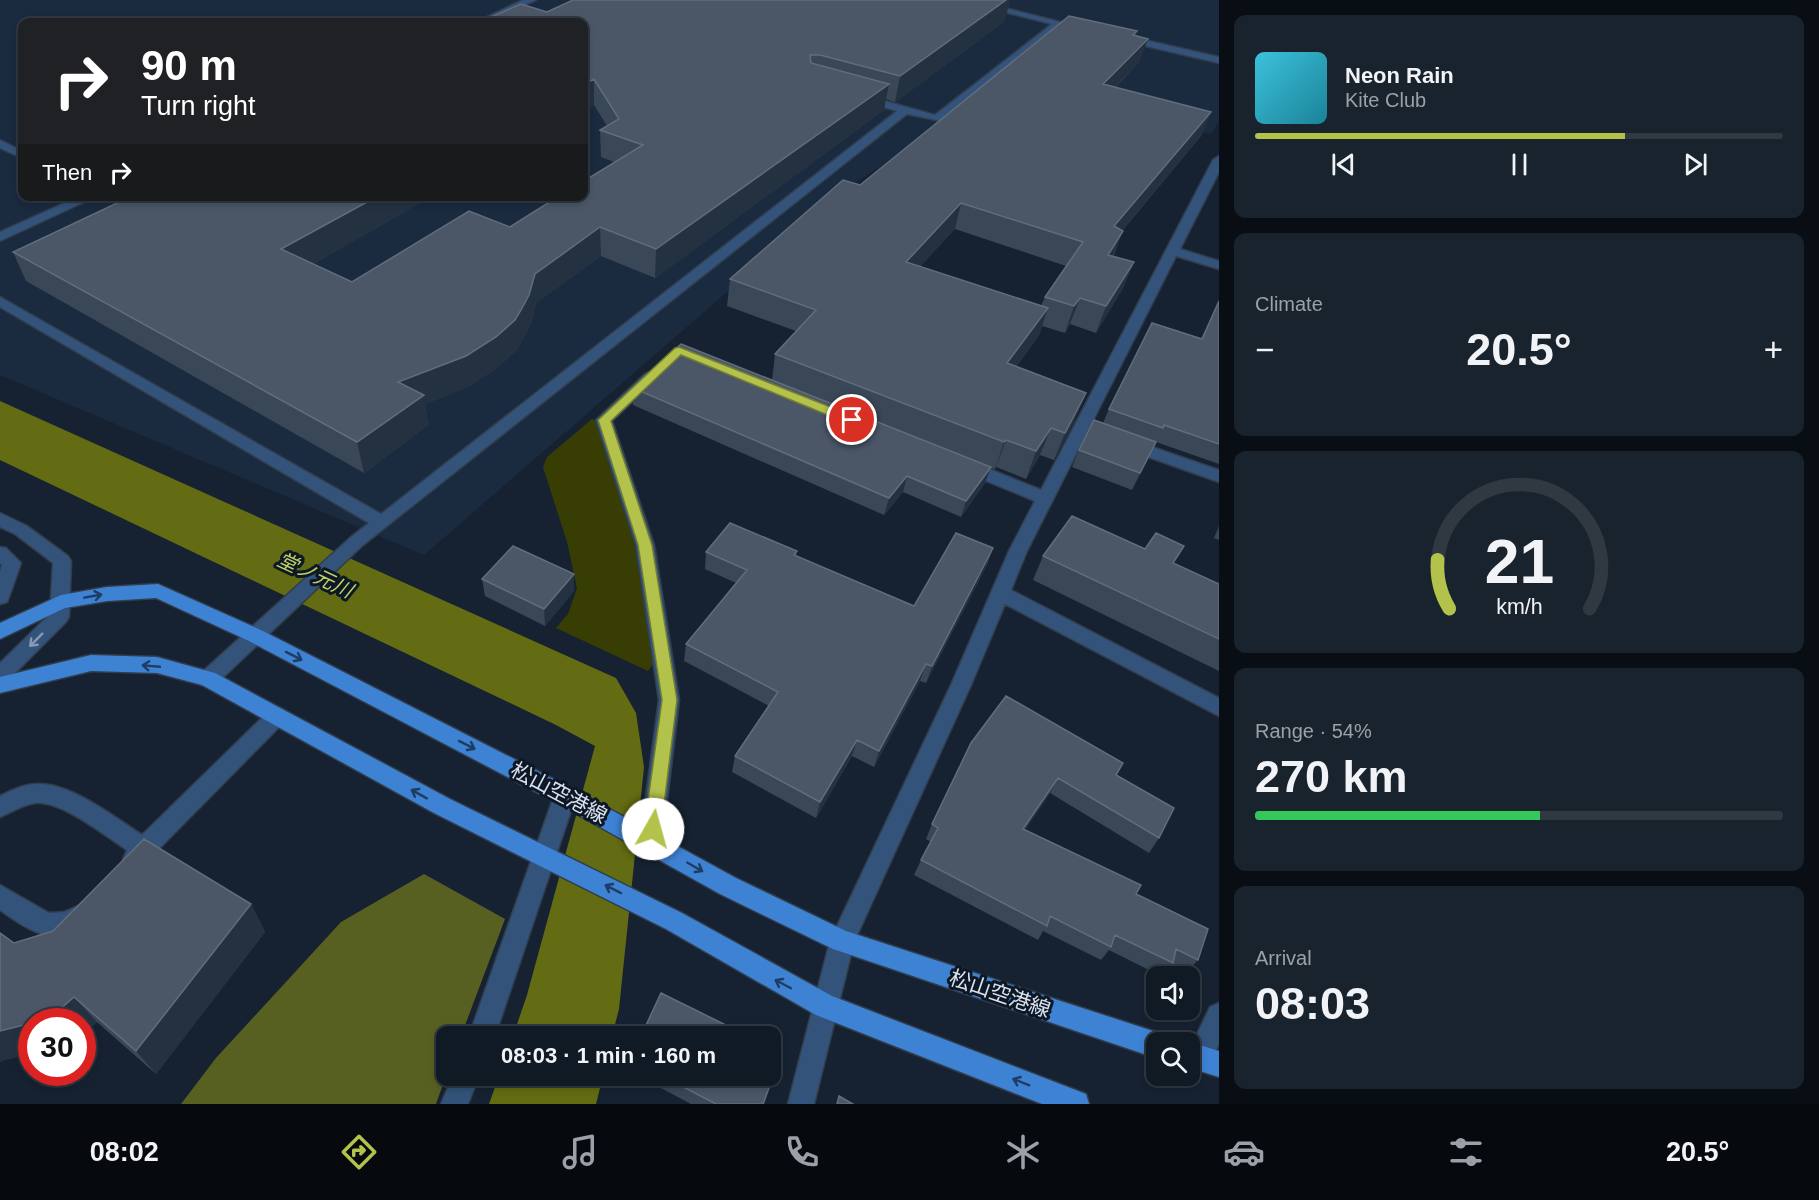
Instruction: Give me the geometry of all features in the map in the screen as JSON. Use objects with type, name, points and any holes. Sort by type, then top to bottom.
[{"type":"main road","name":"松山空港線","points":[[0,632],[61,602],[107,594],[158,591],[256,636],[565,796],[728,886],[842,941],[1146,1042]]},
{"type":"main road","points":[[0,685],[91,663],[157,665],[208,679],[442,806],[674,921],[825,1006],[1076,1104]]},
{"type":"street","points":[[490,18],[531,0]]},
{"type":"street","points":[[961,0],[1082,28]]},
{"type":"street","points":[[854,95],[937,119],[1059,23]]},
{"type":"street","points":[[1116,36],[1219,60]]},
{"type":"street","points":[[208,679],[357,540],[905,110]]},
{"type":"street","points":[[0,143],[18,152]]},
{"type":"street","points":[[801,1104],[842,941],[961,685],[1018,551],[1045,498],[1088,429],[1172,251],[1219,160]]},
{"type":"street","points":[[0,237],[80,201]]},
{"type":"street","points":[[1172,251],[1219,265]]},
{"type":"street","points":[[0,301],[382,522]]},
{"type":"street","points":[[651,842],[669,700],[645,545],[604,420],[663,366]]},
{"type":"street","points":[[1114,438],[1219,476]]},
{"type":"street","points":[[957,462],[1045,498]]},
{"type":"street","points":[[0,519],[21,530],[62,561],[59,617],[0,675]]},
{"type":"street","points":[[0,553],[12,562],[0,597]]},
{"type":"street","points":[[1000,593],[1219,708]]},
{"type":"street","points":[[123,872],[277,716]]},
{"type":"street","points":[[0,807],[10,800],[40,792],[63,798],[144,849]]},
{"type":"street","points":[[486,1026],[565,796]]},
{"type":"street","points":[[0,896],[48,926],[62,926],[75,920],[93,903]]},
{"type":"street","points":[[1203,1059],[1219,1016]]},
{"type":"street","points":[[454,1104],[462,1086]]},
{"type":"shaded area","points":[[0,0],[1219,0],[1219,122],[1211,134],[1010,82],[846,189],[424,555],[0,375]]},
{"type":"shaded area","points":[[592,419],[599,421],[639,548],[656,661],[648,671],[556,628],[568,614],[577,588],[567,542],[543,467],[547,457]]},
{"type":"shaded area","points":[[424,874],[505,919],[465,1026],[436,1026],[436,1086],[442,1086],[436,1104],[181,1104],[216,1058],[341,922]]},
{"type":"water","name":"堂ノ元川","points":[[0,401],[616,678],[636,713],[644,767],[619,1009],[615,1026],[516,1026],[527,995],[595,746],[556,725],[0,460]]},
{"type":"water","points":[[495,1086],[600,1086],[596,1104],[489,1104]]},
{"type":"building","points":[[573,0],[1006,0],[900,76],[820,55],[810,55],[811,63],[889,84],[656,249],[600,227],[535,274],[529,295],[515,320],[496,337],[466,356],[398,382],[424,395],[357,442],[13,252],[121,201],[369,201],[281,249],[352,282],[469,211],[510,227],[551,201],[588,201],[588,179],[643,145],[600,130],[619,119],[594,79],[588,82],[588,18],[489,18],[521,4],[547,12]]},
{"type":"building","points":[[1069,16],[1137,31],[1133,35],[1148,39],[1103,84],[1211,112],[1114,226],[1123,231],[1108,255],[1134,262],[1106,306],[1080,298],[1074,306],[1045,297],[1083,242],[961,203],[906,262],[1048,308],[1007,363],[1086,393],[1065,433],[1051,428],[1036,451],[1006,440],[1004,442],[775,354],[816,310],[730,279],[843,180],[860,185]]},
{"type":"building","points":[[1219,301],[1219,444],[1109,409],[1152,323],[1202,339]]},
{"type":"building","points":[[681,344],[991,467],[966,501],[907,476],[889,498],[633,388]]},
{"type":"building","points":[[1094,420],[1156,442],[1140,473],[1079,450]]},
{"type":"building","points":[[1072,516],[1145,549],[1156,533],[1184,546],[1173,563],[1219,584],[1219,639],[1043,556]]},
{"type":"building","points":[[730,523],[797,551],[794,555],[914,606],[956,533],[993,548],[932,666],[926,664],[879,751],[857,740],[820,802],[735,756],[778,692],[686,644],[747,570],[706,552]]},
{"type":"building","points":[[513,546],[574,574],[544,609],[482,579]]},
{"type":"building","points":[[1006,696],[1123,763],[1116,775],[1174,808],[1159,838],[1058,778],[1023,829],[1141,885],[1136,894],[1208,929],[1198,960],[1176,949],[1173,963],[1115,935],[1111,947],[1050,916],[1047,926],[921,860],[938,828],[932,824],[971,743]]},
{"type":"building","points":[[144,839],[251,904],[136,1051],[96,1016],[96,1008],[87,1008],[74,997],[62,1008],[18,1008],[18,1026],[0,1031],[0,933],[14,943],[53,931]]},
{"type":"building","points":[[661,993],[728,1026],[646,1026]]},
{"type":"building","points":[[681,1086],[770,1086],[763,1104],[716,1104]]},
{"type":"building","points":[[839,1096],[853,1104],[837,1104]]},
{"type":"route","points":[[653,829],[669,700],[645,545],[604,420],[679,351],[852,420]]}]
